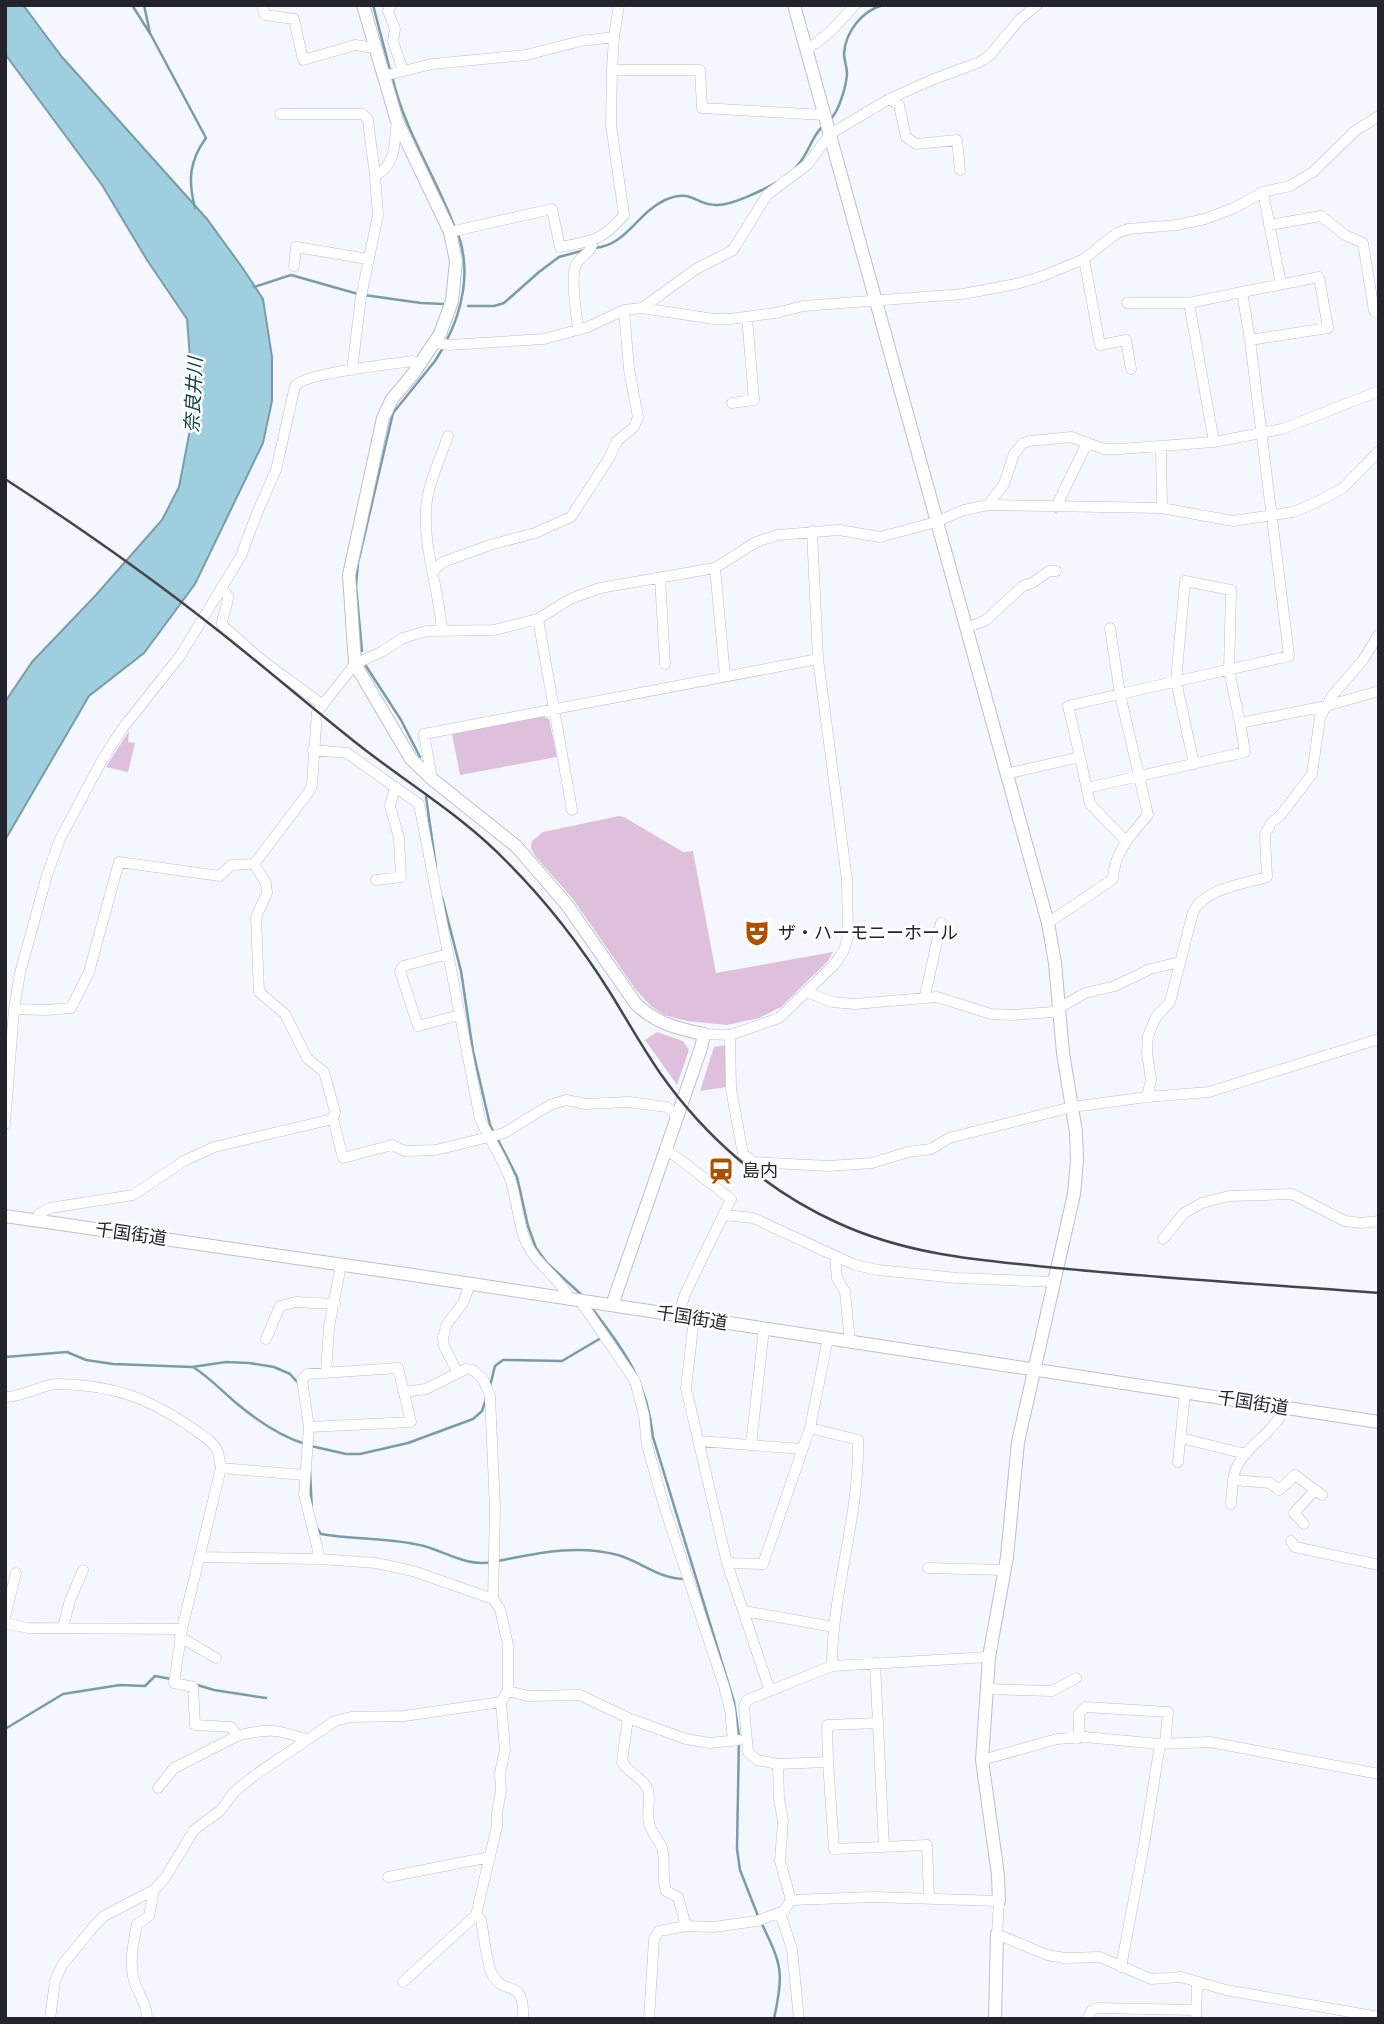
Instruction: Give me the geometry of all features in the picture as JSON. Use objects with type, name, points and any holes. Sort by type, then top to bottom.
[{"type":"street","points":[[262,5],[265,15],[294,19],[303,60],[355,45],[375,48]]},
{"type":"street","points":[[363,5],[375,48],[393,73]]},
{"type":"street","points":[[375,176],[390,164],[394,153],[397,121],[393,73],[395,29],[388,11],[391,5]]},
{"type":"street","points":[[578,330],[573,274],[577,263],[624,215],[611,125],[611,70],[619,5]]},
{"type":"street","points":[[794,5],[1048,923],[1055,963],[1063,1053],[1077,1139],[1076,1175],[1036,1370],[1028,1393],[1018,1442],[1005,1570],[986,1689],[982,1760],[998,1875],[999,1901],[995,2019]]},
{"type":"street","points":[[807,50],[831,31],[855,5]]},
{"type":"street","points":[[642,307],[696,268],[733,250],[767,195],[808,164],[831,134],[889,99],[980,62],[996,49],[1020,19],[1037,5]]},
{"type":"street","points":[[393,73],[432,64],[526,55],[581,41],[614,37]]},
{"type":"street","points":[[611,70],[700,70],[702,108],[824,115]]},
{"type":"street","points":[[889,99],[900,105],[906,136],[916,144],[957,140],[960,170]]},
{"type":"street","points":[[280,114],[363,114],[368,120],[378,215],[362,293],[352,370]]},
{"type":"street","points":[[442,344],[544,339],[578,330],[624,310],[642,307],[714,319],[747,317],[803,306],[877,302],[989,290],[1043,276],[1084,259],[1117,233],[1128,229],[1177,225],[1205,219],[1264,192],[1290,186],[1313,172],[1356,131],[1379,116]]},
{"type":"street","points":[[397,121],[455,231],[456,275],[442,344],[421,363],[392,399],[383,418],[351,559],[348,587],[355,664],[411,759],[516,846],[567,905],[628,994],[646,1013],[665,1024],[704,1034],[730,1035],[779,1018],[835,964],[848,937],[847,880],[818,659],[812,531]]},
{"type":"street","points":[[1264,192],[1281,284]]},
{"type":"street","points":[[455,231],[552,209],[560,247],[592,247]]},
{"type":"street","points":[[1269,225],[1321,216],[1345,235],[1363,243],[1374,311],[1379,313]]},
{"type":"street","points":[[294,266],[296,247],[369,259]]},
{"type":"street","points":[[1084,259],[1100,345],[1126,341],[1130,369]]},
{"type":"street","points":[[1127,303],[1189,303],[1319,277],[1328,328],[1250,340]]},
{"type":"street","points":[[1125,840],[1090,804],[1069,706],[1289,656],[1273,515],[1242,292]]},
{"type":"street","points":[[1189,303],[1214,442]]},
{"type":"street","points":[[433,571],[443,562],[535,533],[571,517],[617,441],[634,427],[638,417],[629,369],[624,310]]},
{"type":"street","points":[[733,403],[754,400],[747,317]]},
{"type":"street","points":[[5,1124],[14,1009],[20,973],[47,875],[60,839],[122,729],[180,656],[241,556],[276,470],[295,386],[304,379],[352,370],[412,361],[421,363]]},
{"type":"street","points":[[988,505],[1004,484],[1014,454],[1023,443],[1071,437],[1104,449],[1214,442],[1262,434],[1293,425],[1379,391]]},
{"type":"street","points":[[442,631],[426,519],[427,498],[448,436]]},
{"type":"street","points":[[1056,507],[1087,443]]},
{"type":"street","points":[[1161,447],[1162,508]]},
{"type":"street","points":[[254,864],[312,785],[317,712],[355,664],[403,638],[427,631],[494,630],[538,619],[570,599],[600,588],[715,568],[756,542],[778,535],[839,530],[880,537],[988,505],[1162,508],[1233,521],[1293,512],[1343,488],[1379,450]]},
{"type":"street","points":[[715,568],[725,676]]},
{"type":"street","points":[[967,628],[986,620],[1023,586],[1049,571],[1056,571]]},
{"type":"street","points":[[660,578],[665,664]]},
{"type":"street","points":[[1087,788],[1194,764],[1245,752],[1228,670],[1231,590],[1185,582],[1176,681],[1194,764]]},
{"type":"street","points":[[221,588],[229,596],[222,615],[222,625],[263,661],[323,705]]},
{"type":"street","points":[[538,619],[572,810]]},
{"type":"street","points":[[1048,923],[1113,880],[1114,867],[1125,840],[1148,816],[1120,694],[1110,628]]},
{"type":"street","points":[[1147,1097],[1151,1080],[1147,1053],[1149,1036],[1156,1017],[1170,1002],[1196,906],[1216,892],[1267,877],[1265,835],[1271,823],[1280,816],[1312,774],[1320,717],[1332,696],[1363,660],[1379,634]]},
{"type":"street","points":[[432,779],[424,734],[818,659]]},
{"type":"street","points":[[1240,723],[1326,706],[1379,691]]},
{"type":"street","points":[[313,750],[348,752],[419,804],[480,1119],[493,1136],[511,1182],[525,1241],[540,1265],[582,1302],[635,1381],[644,1415],[647,1446],[664,1506],[740,1740],[757,1760],[778,1764],[828,1762]]},
{"type":"street","points":[[1006,774],[1080,757]]},
{"type":"street","points":[[376,880],[401,877],[398,838],[390,806],[396,787]]},
{"type":"street","points":[[14,1009],[71,1008],[89,972],[119,862],[220,876],[231,865],[254,864]]},
{"type":"street","points":[[254,864],[266,884],[267,893],[256,917],[259,992],[285,1014],[307,1058],[324,1072],[335,1112],[333,1119],[343,1158],[392,1145],[405,1151],[436,1150],[493,1136],[504,1133],[550,1105],[566,1100],[585,1104],[628,1102],[667,1107],[677,1116]]},
{"type":"street","points":[[925,996],[941,923]]},
{"type":"street","points":[[448,954],[402,967],[400,971],[418,1026],[460,1015]]},
{"type":"street","points":[[807,992],[832,1002],[855,1004],[925,996],[937,997],[991,1014],[1052,1012],[1085,993],[1115,986],[1150,969],[1180,962]]},
{"type":"street","points":[[612,1305],[704,1034]]},
{"type":"street","points":[[730,1035],[731,1089],[743,1154],[754,1163],[829,1166],[872,1163],[908,1152],[931,1149],[949,1138],[1072,1107],[1209,1091],[1379,1039]]},
{"type":"street","points":[[36,1220],[39,1214],[50,1208],[132,1195],[184,1161],[214,1147],[333,1119]]},
{"type":"street","points":[[665,1148],[732,1199],[685,1294],[678,1316]]},
{"type":"street","points":[[1163,1239],[1184,1213],[1202,1203],[1230,1196],[1292,1194],[1345,1221],[1379,1221]]},
{"type":"street","points":[[724,1215],[752,1217],[855,1265],[878,1270],[957,1278],[1054,1282]]},
{"type":"street","name":"千国街道","points":[[5,1216],[1379,1422]]},
{"type":"street","points":[[835,1256],[837,1278],[845,1292],[850,1342]]},
{"type":"street","points":[[326,1373],[329,1327],[341,1265]]},
{"type":"street","points":[[457,1372],[444,1346],[443,1337],[447,1324],[463,1303],[470,1284]]},
{"type":"street","points":[[266,1339],[280,1306],[296,1302],[335,1304]]},
{"type":"street","points":[[694,1318],[686,1388],[727,1563],[770,1691]]},
{"type":"street","points":[[751,1445],[764,1329]]},
{"type":"street","points":[[727,1563],[763,1564],[810,1428],[828,1338]]},
{"type":"street","points":[[309,1427],[411,1422],[398,1368],[307,1374],[302,1380],[309,1427],[304,1494],[320,1559]]},
{"type":"street","points":[[403,1982],[476,1915],[497,1826],[500,1773],[505,1750],[501,1702],[508,1691],[508,1645],[499,1609],[493,1599],[495,1509],[489,1396],[484,1379],[473,1370],[467,1369],[426,1389],[404,1392]]},
{"type":"street","points":[[5,1397],[19,1397],[54,1384],[117,1391],[146,1399],[173,1414],[217,1450],[221,1468],[181,1633],[174,1683],[193,1687],[195,1725],[230,1727],[237,1737]]},
{"type":"street","points":[[1178,1462],[1185,1393]]},
{"type":"street","points":[[1231,1504],[1234,1470],[1245,1454],[1279,1420],[1284,1409]]},
{"type":"street","points":[[810,1428],[858,1440],[852,1522],[834,1627],[832,1666]]},
{"type":"street","points":[[1181,1438],[1245,1454]]},
{"type":"street","points":[[699,1441],[802,1449]]},
{"type":"street","points":[[221,1468],[304,1475]]},
{"type":"street","points":[[1233,1480],[1270,1482],[1279,1490],[1295,1475],[1319,1492],[1294,1513],[1304,1524]]},
{"type":"street","points":[[1291,1541],[1295,1547],[1379,1565]]},
{"type":"street","points":[[200,1557],[320,1559],[388,1565],[493,1599]]},
{"type":"street","points":[[928,1568],[1005,1570]]},
{"type":"street","points":[[63,1627],[70,1600],[83,1570]]},
{"type":"street","points":[[16,1573],[5,1620],[28,1628],[63,1627],[181,1633],[216,1658]]},
{"type":"street","points":[[744,1611],[834,1627]]},
{"type":"street","points":[[740,1740],[747,1700],[832,1666],[989,1657]]},
{"type":"street","points":[[875,1663],[884,1847]]},
{"type":"street","points":[[986,1689],[1052,1690],[1076,1678]]},
{"type":"street","points":[[508,1691],[528,1696],[580,1695],[628,1718],[687,1739],[710,1743],[740,1740]]},
{"type":"street","points":[[50,2019],[55,1981],[62,1965],[104,1916],[155,1890],[194,1830],[220,1811],[234,1792],[254,1774],[335,1721],[351,1717],[404,1716],[501,1702]]},
{"type":"street","points":[[1079,1738],[1079,1714],[1084,1707],[1168,1712],[1121,1967]]},
{"type":"street","points":[[628,1718],[622,1762],[648,1789],[651,1829],[662,1844],[664,1855],[666,1891],[678,1897],[686,1926]]},
{"type":"street","points":[[878,1723],[827,1725],[834,1849],[927,1845],[929,1897]]},
{"type":"street","points":[[158,1788],[174,1768],[237,1737],[253,1732],[282,1730],[307,1740]]},
{"type":"street","points":[[982,1760],[1057,1739],[1162,1744],[1210,1742],[1379,1774]]},
{"type":"street","points":[[649,2019],[654,1939],[659,1931],[760,1920],[784,1911],[791,1900],[780,1861],[783,1821],[778,1764]]},
{"type":"street","points":[[388,1877],[490,1857]]},
{"type":"street","points":[[147,2019],[147,2009],[134,1983],[131,1950],[137,1924],[149,1916],[155,1890]]},
{"type":"street","points":[[791,1900],[874,1896],[999,1901]]},
{"type":"street","points":[[780,1913],[792,1949],[799,2019]]},
{"type":"street","points":[[476,1915],[481,1920],[492,1973],[497,1980],[519,1992],[524,2000],[523,2019]]},
{"type":"street","points":[[997,1934],[1047,1955],[1065,1958],[1100,1957],[1151,1979],[1181,1977],[1226,1990],[1379,2017]]},
{"type":"street","points":[[1087,2019],[1092,2010],[1097,2008],[1196,2014],[1197,1982]]},
{"type":"shaded area","points":[[542,716],[549,719],[557,757],[460,775],[452,734]]},
{"type":"shaded area","points":[[129,731],[128,742],[135,743],[128,772],[106,767]]},
{"type":"shaded area","points":[[619,816],[683,852],[693,851],[716,973],[833,952],[828,961],[781,1007],[759,1018],[727,1025],[687,1021],[664,1015],[651,1006],[636,990],[573,899],[531,848],[532,841],[543,832]]},
{"type":"shaded area","points":[[657,1032],[683,1041],[689,1050],[677,1085],[645,1040]]},
{"type":"shaded area","points":[[726,1045],[728,1084],[726,1087],[700,1091],[714,1047]]},
{"type":"water","name":"奈良井川","points":[[5,5],[23,5],[62,57],[207,219],[244,270],[263,299],[272,357],[272,401],[263,443],[195,584],[144,653],[89,696],[5,840],[5,702],[32,662],[162,520],[179,487],[194,409],[187,319],[147,260],[102,185],[5,54]]},
{"type":"waterway","points":[[132,5],[206,138],[193,163],[191,189],[195,208]]},
{"type":"waterway","points":[[144,5],[150,33]]},
{"type":"waterway","points":[[373,5],[390,70]]},
{"type":"waterway","points":[[830,120],[839,105],[845,85],[847,74],[844,53],[848,37],[862,17],[883,5]]},
{"type":"waterway","points":[[392,76],[404,115],[455,228]]},
{"type":"waterway","points":[[796,167],[822,127]]},
{"type":"waterway","points":[[595,248],[616,241],[665,200],[688,196],[709,204],[722,205],[747,197],[777,182]]},
{"type":"waterway","points":[[446,342],[457,316],[463,289],[464,261],[458,234]]},
{"type":"waterway","points":[[468,306],[494,306],[504,303],[559,257],[585,250]]},
{"type":"waterway","points":[[254,287],[291,275],[358,294]]},
{"type":"waterway","points":[[364,295],[444,304]]},
{"type":"waterway","points":[[362,651],[356,586],[358,563],[393,413],[443,348]]},
{"type":"waterway","points":[[366,666],[401,720],[420,757]]},
{"type":"waterway","points":[[426,797],[436,867]]},
{"type":"waterway","points":[[442,897],[461,971],[473,1051],[494,1133]]},
{"type":"waterway","points":[[497,1138],[517,1177],[536,1248],[547,1263],[584,1297]]},
{"type":"waterway","points":[[592,1308],[633,1368],[646,1399],[653,1437],[734,1702],[739,1736],[737,1849],[740,1870],[758,1916]]},
{"type":"waterway","points":[[490,1386],[495,1366],[503,1360],[562,1361],[601,1338]]},
{"type":"waterway","points":[[5,1357],[67,1352],[86,1360],[113,1364],[192,1367],[226,1362],[249,1363],[274,1367],[290,1374],[299,1384]]},
{"type":"waterway","points":[[193,1367],[259,1421],[305,1444]]},
{"type":"waterway","points":[[311,1446],[346,1454],[360,1454],[408,1443],[473,1419],[482,1411],[486,1399]]},
{"type":"waterway","points":[[310,1470],[312,1512]]},
{"type":"waterway","points":[[317,1528],[321,1534],[411,1543],[466,1561],[492,1562]]},
{"type":"waterway","points":[[498,1561],[558,1551],[588,1550],[618,1555],[667,1576],[685,1579]]},
{"type":"waterway","points":[[5,1729],[63,1694],[120,1685],[145,1686],[155,1676],[171,1679]]},
{"type":"waterway","points":[[194,1684],[266,1698]]},
{"type":"waterway","points":[[761,1922],[779,1969],[774,2019]]},
{"type":"railway","points":[[5,479],[110,550],[186,606],[355,742],[490,845],[550,909],[588,959],[653,1063],[697,1119],[739,1160],[812,1210],[866,1234],[951,1256],[1107,1273],[1379,1293]]},
{"type":"place","name":"ザ・ハーモニーホール","points":[[757,933]]},
{"type":"place","name":"島内","points":[[721,1171]]}]
